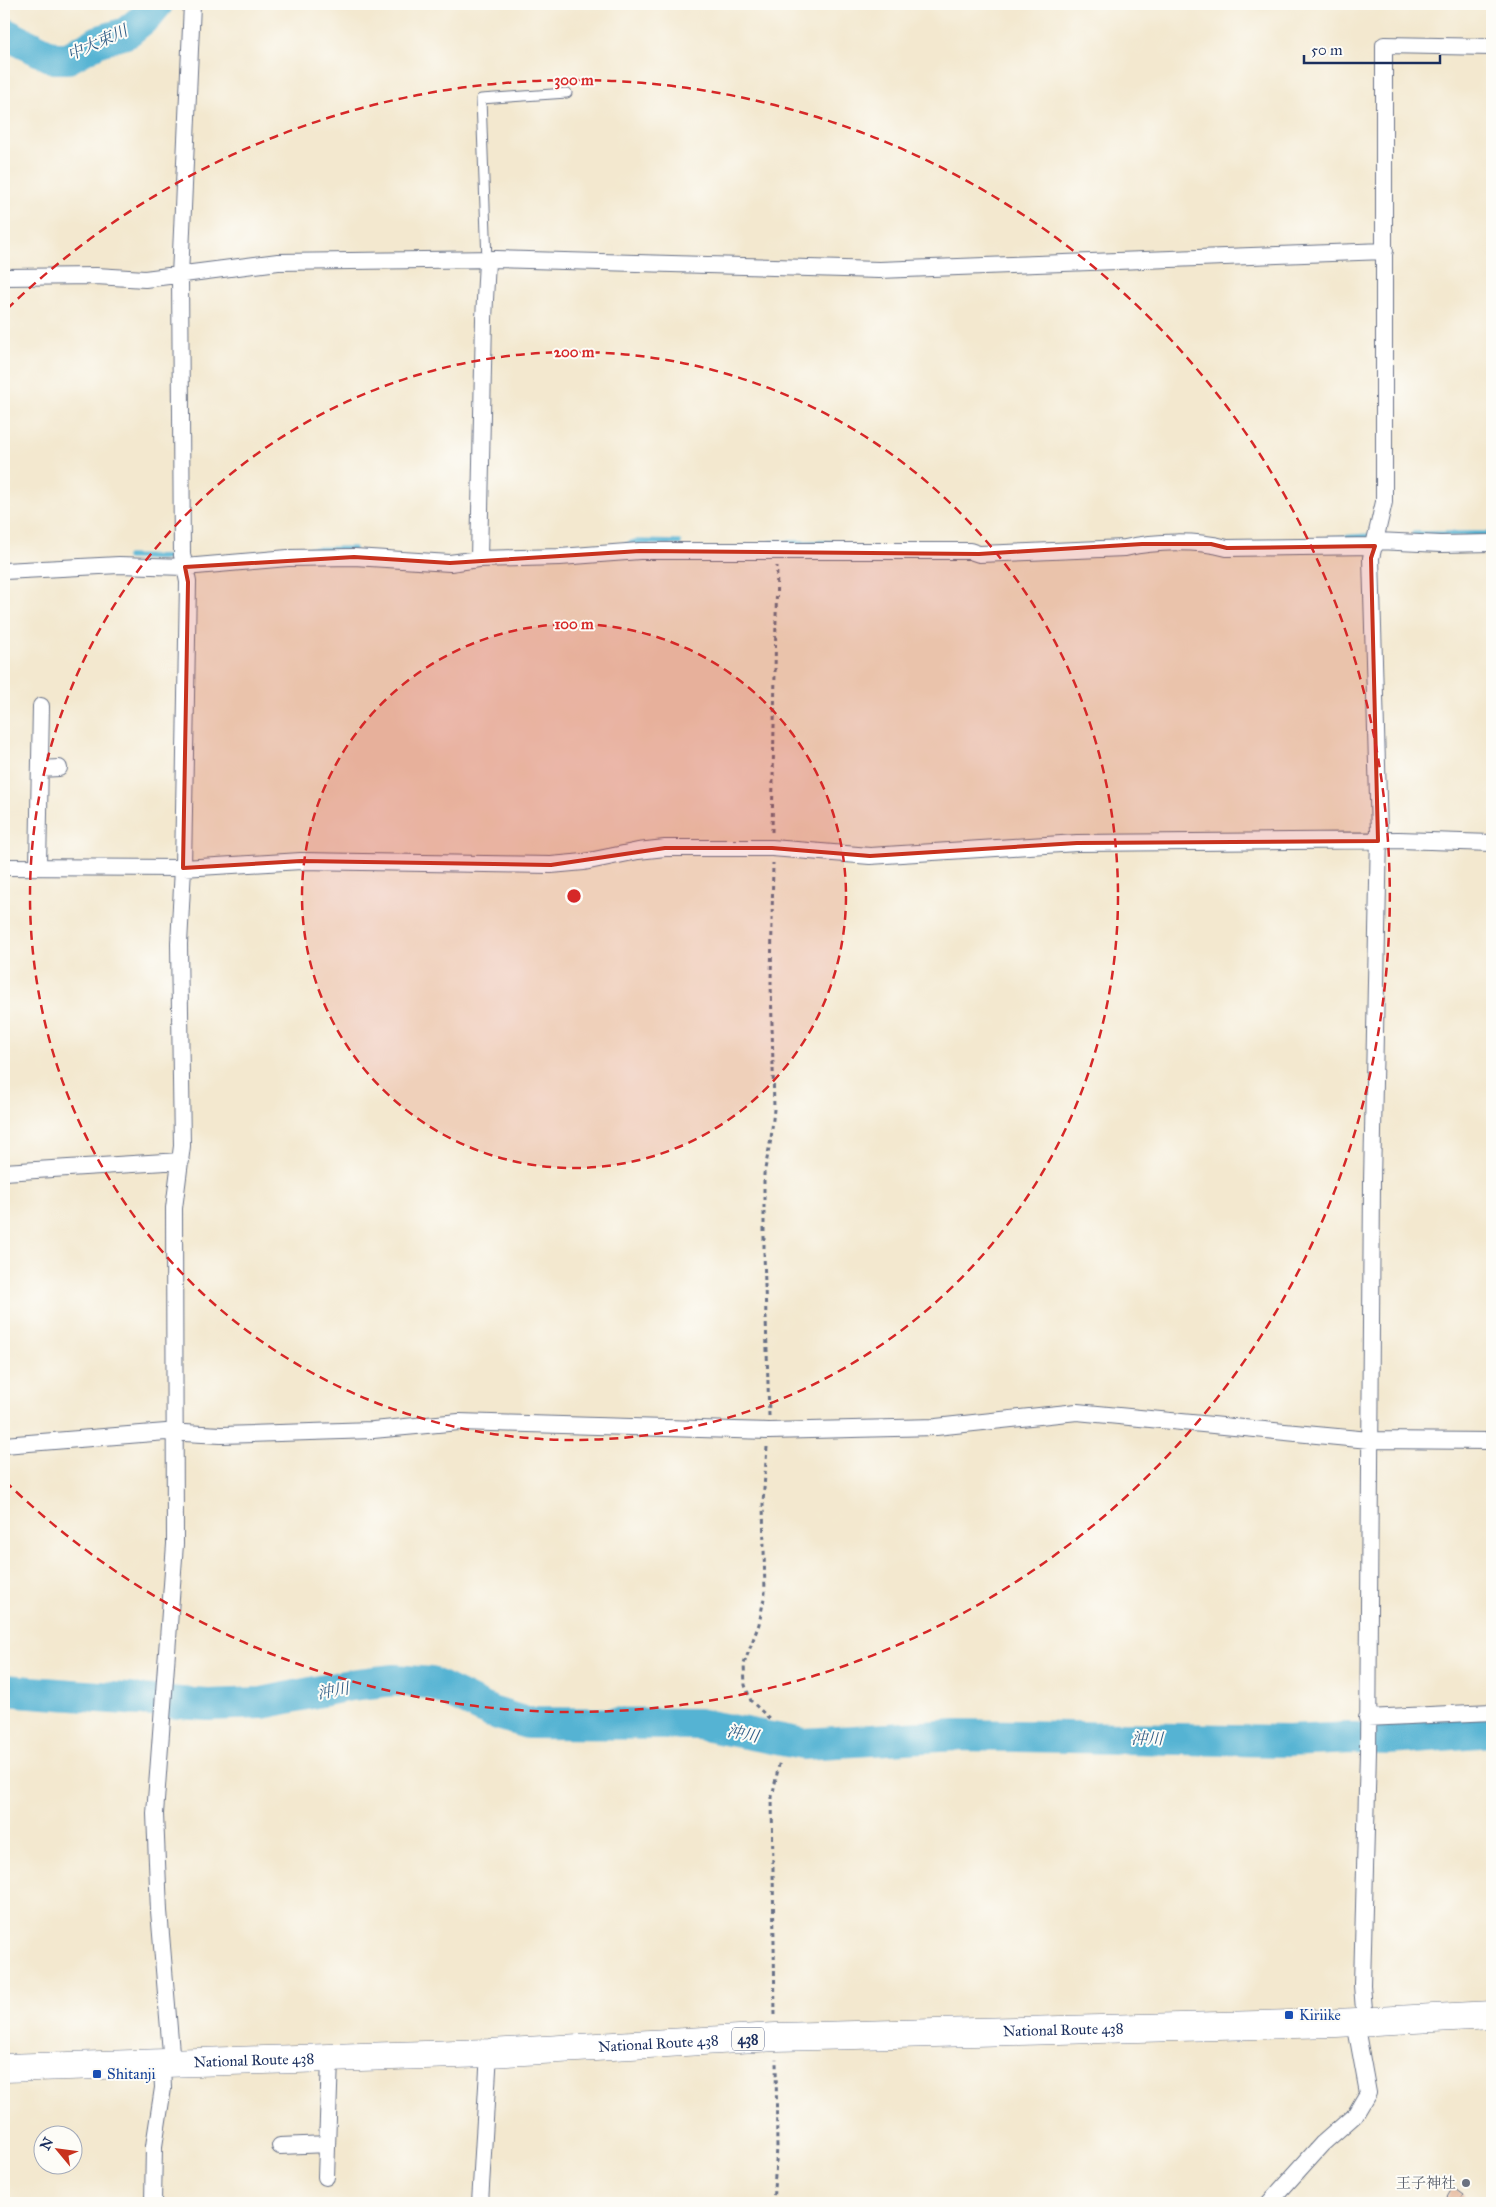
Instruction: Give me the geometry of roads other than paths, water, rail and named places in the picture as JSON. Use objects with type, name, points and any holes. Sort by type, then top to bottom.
[{"type":"highway","name":"National Route 438","points":[[4,2068],[490,2053],[776,2037],[1360,2022],[1492,2015]]},
{"type":"street","points":[[153,2203],[154,2146],[167,2064],[155,1814],[166,1687],[175,1544],[174,1208],[181,1161],[179,944],[183,868],[188,582],[183,560],[180,276],[192,4]]},
{"type":"street","points":[[1269,2203],[1322,2144],[1355,2114],[1368,2093],[1360,2022],[1368,1751],[1369,1440],[1378,841],[1371,558],[1376,544],[1384,502],[1384,45],[1492,47]]},
{"type":"street","points":[[4,277],[96,276],[144,279],[180,276],[278,262],[487,261],[879,270],[1385,251]]},
{"type":"street","points":[[479,555],[487,261]]},
{"type":"street","points":[[4,571],[183,560],[288,558],[354,557],[450,563],[479,555],[560,557],[640,551],[970,551],[979,554],[1125,548],[1142,544],[1211,544],[1227,548],[1492,543]]},
{"type":"street","points":[[38,866],[41,706]]},
{"type":"street","points":[[40,769],[59,768]]},
{"type":"street","points":[[4,867],[183,868],[301,861],[551,865],[584,862],[638,851],[665,848],[772,848],[870,856],[1076,843],[1378,841],[1492,843]]},
{"type":"street","points":[[4,1172],[181,1161]]},
{"type":"street","points":[[4,1444],[166,1432],[221,1434],[373,1430],[458,1422],[769,1431],[936,1427],[1077,1412],[1369,1440],[1492,1441]]},
{"type":"street","points":[[1367,1723],[1492,1712]]},
{"type":"street","points":[[480,2203],[490,2053]]},
{"type":"street","points":[[326,2177],[330,2059]]},
{"type":"street","points":[[280,2146],[327,2144]]},
{"type":"lane","points":[[487,261],[481,99],[567,92]]},
{"type":"waterway","name":"中大束川","points":[[4,33],[54,58],[68,58],[99,41],[126,33],[147,16],[157,4]]},
{"type":"waterway","points":[[1414,534],[1492,534]]},
{"type":"waterway","points":[[1328,539],[1371,536]]},
{"type":"waterway","points":[[624,546],[635,542],[679,543]]},
{"type":"waterway","points":[[771,543],[833,543]]},
{"type":"waterway","points":[[288,550],[353,549]]},
{"type":"waterway","points":[[128,557],[181,558]]},
{"type":"waterway","name":"沖川","points":[[4,1690],[208,1705],[262,1703],[350,1685],[394,1680],[431,1683],[491,1712],[527,1723],[698,1724],[803,1744],[957,1735],[1288,1741],[1352,1738],[1390,1739],[1492,1731]]},
{"type":"place","name":"Kiriike","points":[[1289,2015]]},
{"type":"place","name":"Shitanji","points":[[97,2074]]},
{"type":"place","name":"王子神社","points":[[1466,2183]]}]
